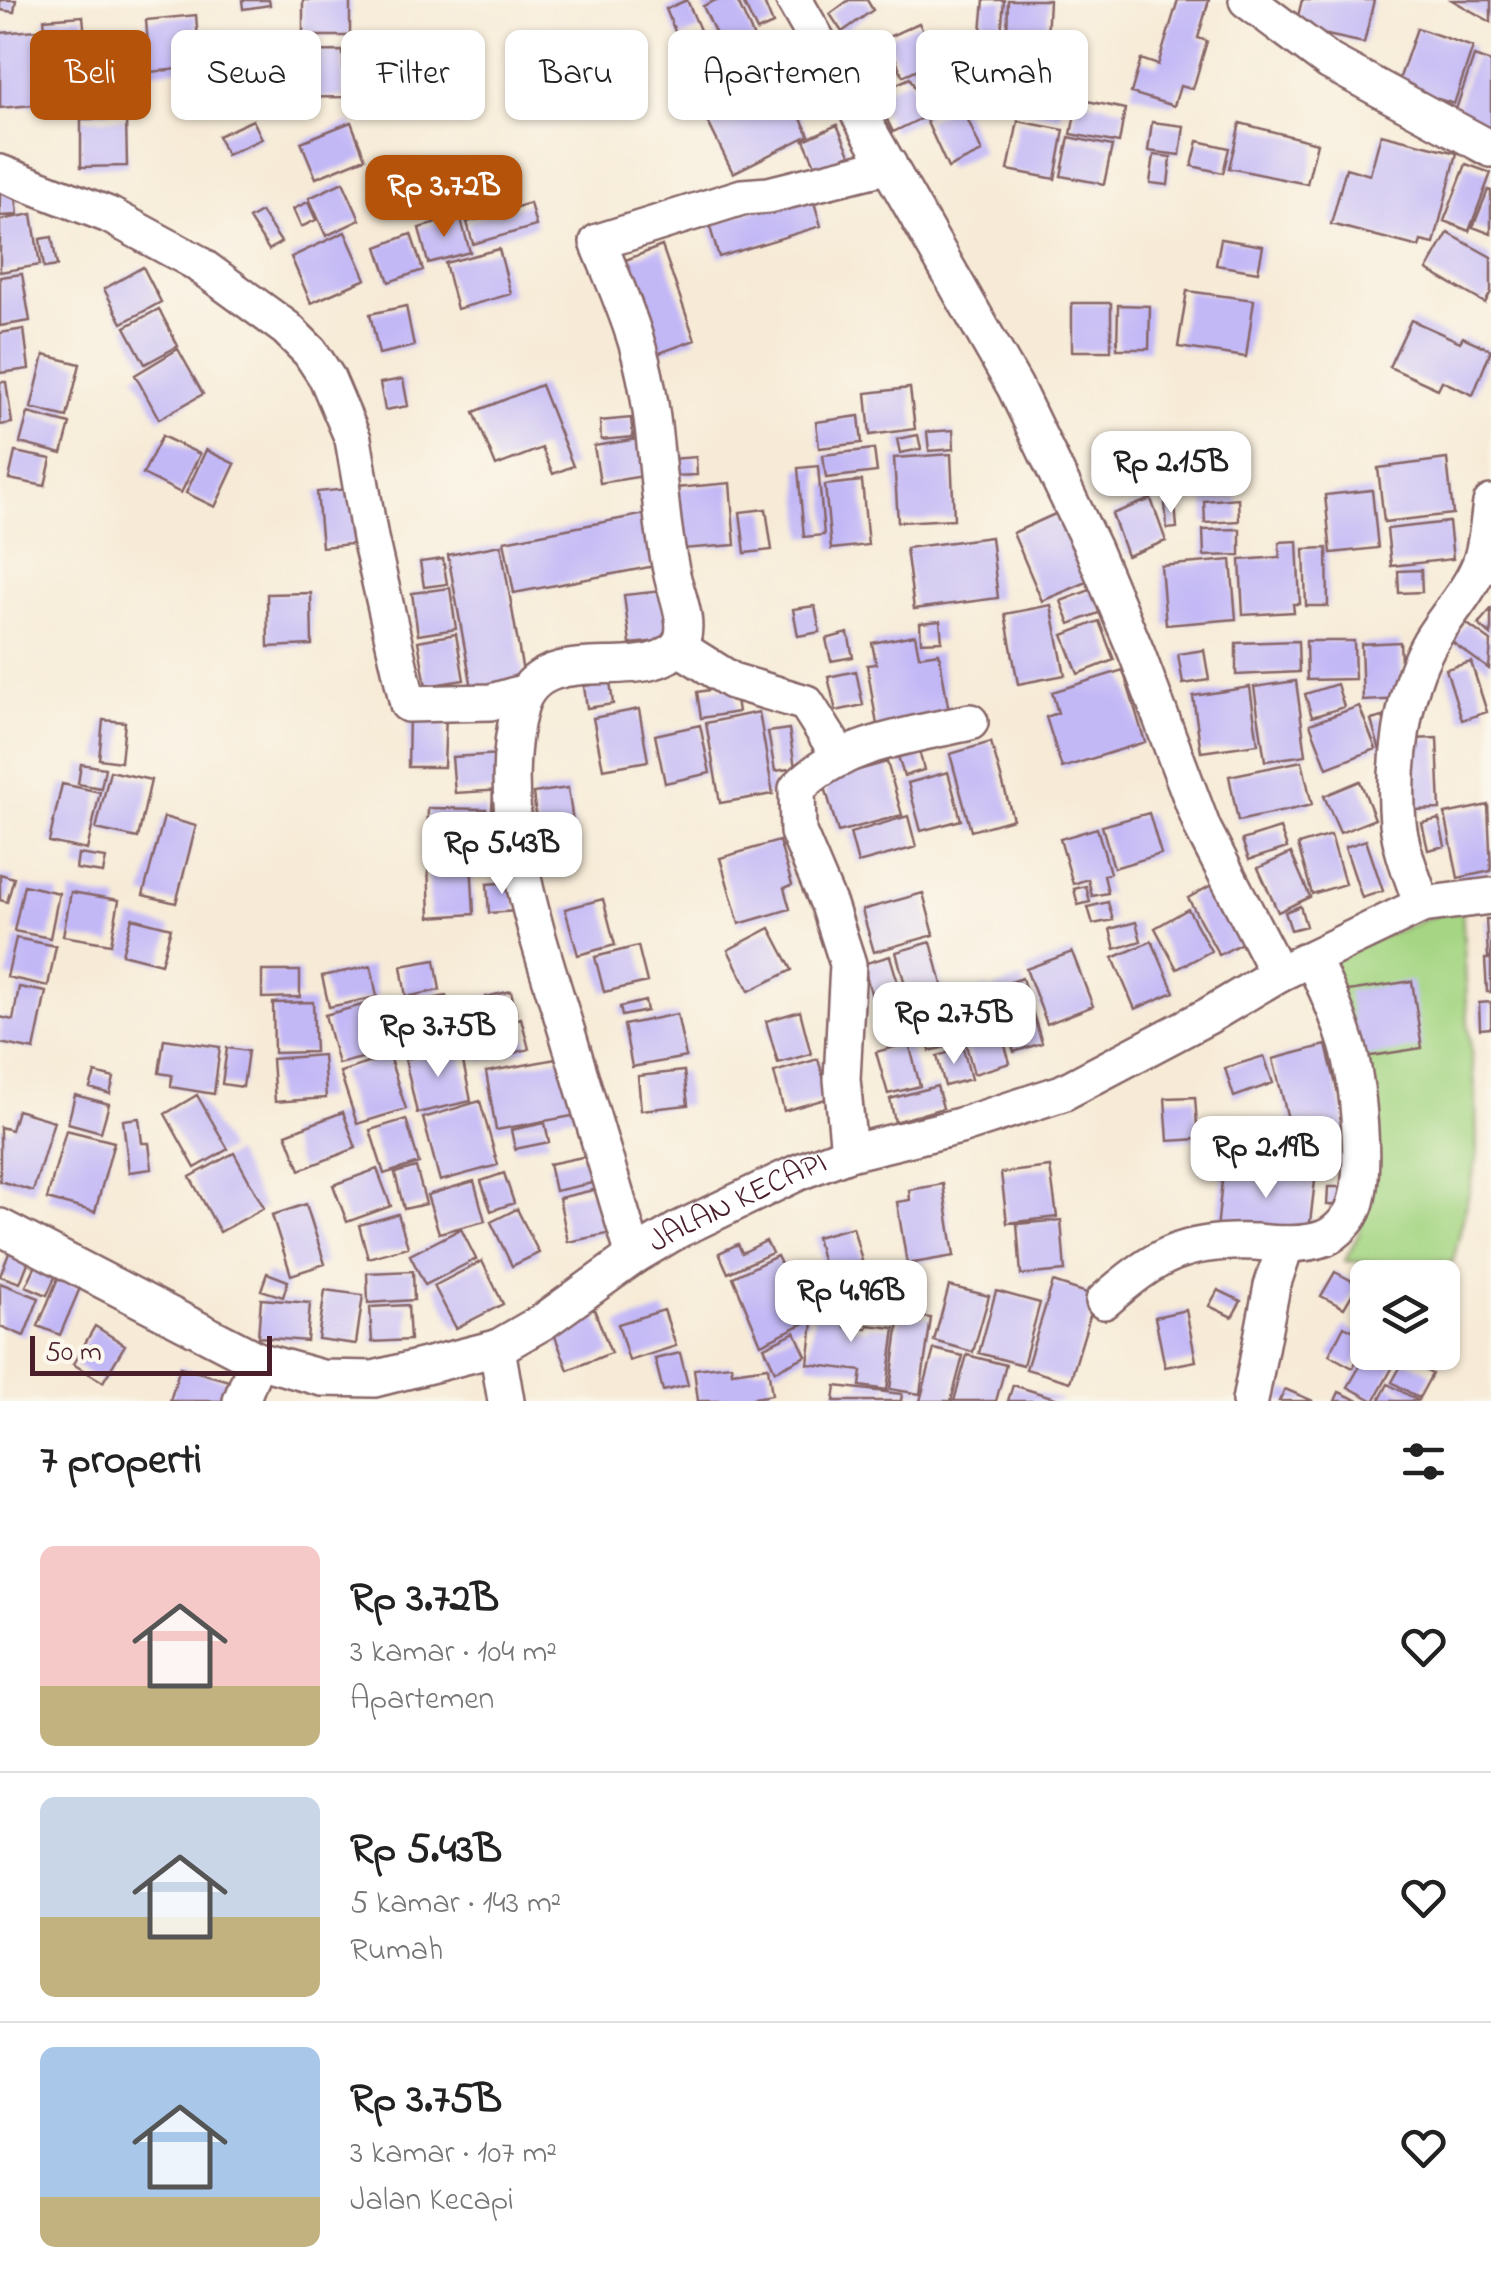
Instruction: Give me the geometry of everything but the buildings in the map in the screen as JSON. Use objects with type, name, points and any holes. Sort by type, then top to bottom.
[{"type":"street","points":[[794,0],[1033,423],[1138,654],[1203,830],[1278,974]]},
{"type":"street","points":[[1248,0],[1330,62],[1491,149]]},
{"type":"street","points":[[0,174],[110,215],[194,261],[286,328],[310,352],[327,378],[354,439],[370,538],[408,704],[491,702],[526,692],[555,671],[653,661],[678,647],[683,636],[684,622],[666,548],[651,404],[638,346],[598,242],[742,196],[769,195],[889,165]]},
{"type":"street","points":[[1422,905],[1403,851],[1398,823],[1404,715],[1428,646],[1479,567],[1491,503]]},
{"type":"street","points":[[678,647],[732,681],[806,703],[841,758]]},
{"type":"street","points":[[526,692],[516,728],[512,772],[515,832],[547,965],[634,1256]]},
{"type":"street","points":[[850,1153],[842,1079],[848,964],[798,832],[797,789],[814,770],[870,746],[970,722]]},
{"type":"street","name":"JALAN KECAPI","points":[[0,1227],[257,1360],[322,1378],[374,1379],[496,1348],[544,1321],[634,1256],[736,1200],[850,1153],[960,1126],[1062,1092],[1208,1016],[1278,974],[1422,905],[1491,896]]},
{"type":"street","points":[[1104,1301],[1148,1263],[1199,1243],[1286,1244],[1324,1239],[1339,1230],[1355,1207],[1358,1106],[1348,1048],[1332,1000],[1312,959]]},
{"type":"street","points":[[1250,1401],[1272,1286],[1286,1244]]},
{"type":"street","points":[[496,1348],[506,1401]]},
{"type":"street","points":[[240,1401],[257,1360]]},
{"type":"green space","points":[[1462,905],[1477,1158],[1453,1260],[1345,1261],[1359,1233],[1363,1207],[1328,958]]}]
